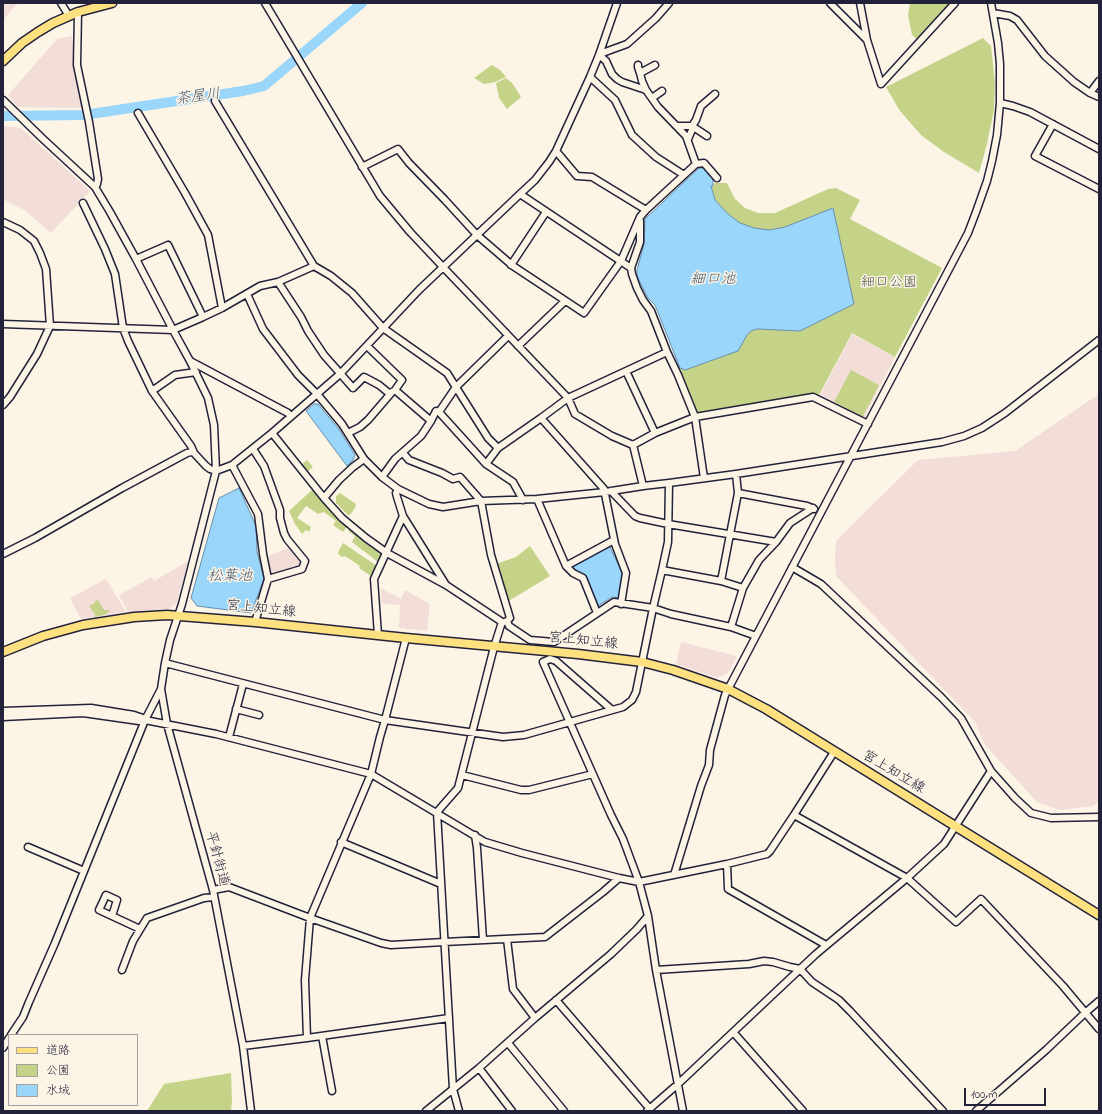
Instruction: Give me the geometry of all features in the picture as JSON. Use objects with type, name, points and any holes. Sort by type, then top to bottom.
[{"type":"main road","points":[[3,61],[17,47],[38,32],[78,12],[112,3]]},
{"type":"main road","name":"宮上知立線","points":[[3,652],[43,636],[83,625],[134,617],[167,615],[255,622],[494,647],[578,654],[642,662],[673,670],[728,690],[766,709],[1099,915]]},
{"type":"street","points":[[61,3],[69,16]]},
{"type":"street","points":[[265,3],[380,196],[410,232],[568,398],[575,414],[612,436],[633,445]]},
{"type":"street","points":[[83,203],[115,274],[123,328],[152,391],[191,446],[194,453],[206,466],[216,471],[232,465],[253,449],[340,374],[443,267],[535,180],[556,151],[590,77],[617,3]]},
{"type":"street","points":[[599,55],[627,44],[656,18],[669,3]]},
{"type":"street","points":[[830,3],[867,40]]},
{"type":"street","points":[[860,3],[867,40],[881,84],[955,3]]},
{"type":"street","points":[[674,875],[701,786],[709,765],[710,750],[725,695],[968,233],[987,181],[997,135],[1000,103],[1000,64],[991,3]]},
{"type":"street","points":[[78,12],[77,65],[89,122],[98,179],[95,187]]},
{"type":"street","points":[[993,13],[1010,16],[1017,20],[1045,56],[1074,82],[1090,93],[1099,97]]},
{"type":"street","points":[[599,55],[606,61],[612,74],[617,79],[646,90]]},
{"type":"street","points":[[638,65],[646,90],[658,107],[688,138],[696,164]]},
{"type":"street","points":[[640,73],[655,65]]},
{"type":"street","points":[[590,77],[615,100],[632,134],[656,157],[684,175]]},
{"type":"street","points":[[1090,93],[1099,81]]},
{"type":"street","points":[[652,98],[662,91]]},
{"type":"street","points":[[688,138],[701,106],[715,94]]},
{"type":"street","name":"平針街道","points":[[3,100],[95,187],[136,259],[172,330],[196,372],[208,398],[214,424],[216,471],[194,561],[170,640],[161,689],[167,724],[213,893],[243,1046],[251,1111]]},
{"type":"street","points":[[215,101],[314,266],[331,276],[352,293],[383,328],[447,373],[488,438],[498,448]]},
{"type":"street","points":[[1000,103],[1030,112],[1099,149]]},
{"type":"street","points":[[138,113],[208,235],[222,308]]},
{"type":"street","points":[[1053,124],[1036,156],[1099,189]]},
{"type":"street","points":[[677,126],[692,126],[707,136]]},
{"type":"street","points":[[362,167],[398,149],[409,163],[476,235],[512,265],[584,314],[621,260],[640,218],[646,210],[696,164],[704,163],[717,178]]},
{"type":"street","points":[[556,151],[577,176],[592,177],[646,210]]},
{"type":"street","points":[[520,194],[631,268]]},
{"type":"street","points":[[512,265],[546,212]]},
{"type":"street","points":[[640,218],[640,242],[631,268],[632,274],[643,300],[652,311],[667,352],[695,416],[704,478]]},
{"type":"street","points":[[3,222],[20,230],[34,242],[40,253],[46,269],[50,326],[37,354],[10,397],[3,405]]},
{"type":"street","points":[[136,259],[168,245],[202,317]]},
{"type":"street","points":[[3,324],[172,330],[222,308],[260,286],[278,282],[314,266]]},
{"type":"street","points":[[278,282],[324,355],[353,388],[364,377],[379,385],[390,394]]},
{"type":"street","points":[[247,294],[263,329],[298,375],[317,394],[348,433],[364,459],[382,477],[398,489],[423,502],[436,506],[452,506],[481,501],[537,499],[608,491],[736,474],[942,442],[964,436],[982,428],[1005,413],[1099,340]]},
{"type":"street","points":[[518,346],[565,301]]},
{"type":"street","points":[[382,477],[395,459],[403,454],[421,436],[436,411],[439,412],[456,386],[508,336]]},
{"type":"street","points":[[348,433],[360,427],[368,420],[402,380],[367,346]]},
{"type":"street","points":[[486,464],[498,448],[568,398],[667,352]]},
{"type":"street","points":[[190,361],[291,416]]},
{"type":"street","points":[[626,371],[654,433]]},
{"type":"street","points":[[152,391],[174,375],[196,372]]},
{"type":"street","points":[[395,390],[431,421]]},
{"type":"street","points":[[633,445],[654,433],[695,416],[813,397],[868,424]]},
{"type":"street","points":[[439,412],[486,464],[513,482],[523,500]]},
{"type":"street","points":[[541,418],[604,489],[635,516],[668,524],[776,542]]},
{"type":"street","points":[[272,433],[324,498],[342,518],[366,538],[387,553],[446,585],[505,622],[530,640],[554,642],[614,602],[652,608],[671,614],[731,627],[756,636]]},
{"type":"street","points":[[633,445],[643,486]]},
{"type":"street","points":[[253,449],[264,466],[280,510],[280,518],[286,539],[305,562],[302,569],[268,579]]},
{"type":"street","points":[[3,554],[35,538],[187,452],[194,453]]},
{"type":"street","points":[[403,454],[409,460],[453,479],[460,477],[481,501],[491,555],[510,618],[505,622],[494,647],[458,788],[437,812],[453,1089],[459,1111]]},
{"type":"street","points":[[324,498],[339,480],[364,459]]},
{"type":"street","points":[[232,465],[258,514],[268,579],[255,622]]},
{"type":"street","points":[[721,581],[738,493],[736,474]]},
{"type":"street","points":[[165,663],[386,720],[503,737],[524,735],[623,707],[632,700],[636,692],[652,608],[668,542],[669,483]]},
{"type":"street","points":[[398,489],[396,497],[403,516],[446,585]]},
{"type":"street","points":[[608,491],[614,540],[626,572],[621,604]]},
{"type":"street","points":[[738,493],[813,508],[821,513]]},
{"type":"street","points":[[537,499],[566,566],[573,573],[583,578],[597,613]]},
{"type":"street","points":[[731,627],[743,588],[759,560],[776,542],[790,523],[813,508]]},
{"type":"street","points":[[378,635],[374,579],[403,516]]},
{"type":"street","points":[[566,566],[614,540]]},
{"type":"street","points":[[792,567],[821,584],[942,697],[961,718],[991,771],[1014,798],[1031,813],[1051,818],[1099,817]]},
{"type":"street","points":[[662,570],[721,581],[743,588]]},
{"type":"street","points":[[307,1038],[306,980],[310,918],[370,774],[386,720],[406,638]]},
{"type":"street","points":[[612,710],[556,661],[550,659],[543,662],[611,815],[624,839],[640,882],[648,916],[656,970],[683,1111]]},
{"type":"street","points":[[229,737],[243,684]]},
{"type":"street","points":[[12,1034],[23,1017],[145,720],[161,689]]},
{"type":"street","points":[[3,711],[90,708],[134,715],[145,720]]},
{"type":"street","points":[[236,709],[259,714]]},
{"type":"street","points":[[3,717],[83,713],[139,721],[145,720],[229,737],[370,774],[486,842],[506,849],[640,882],[767,854],[834,752]]},
{"type":"street","points":[[556,1000],[648,1110],[678,1084],[826,945],[907,878],[944,844],[991,771]]},
{"type":"street","points":[[462,775],[521,790],[529,790],[593,774]]},
{"type":"street","points":[[794,815],[907,878],[956,922],[981,899],[1063,986],[1099,1029]]},
{"type":"street","points":[[475,835],[482,940]]},
{"type":"street","points":[[341,842],[441,884]]},
{"type":"street","points":[[28,848],[84,870]]},
{"type":"street","points":[[727,864],[728,889],[826,945]]},
{"type":"street","points":[[122,970],[133,941],[147,918],[204,898],[229,887],[310,918],[381,943],[391,945],[545,937],[619,878]]},
{"type":"street","points":[[112,916],[140,929]]},
{"type":"street","points":[[426,1111],[479,1068],[535,1018],[611,954],[648,916]]},
{"type":"street","points":[[508,939],[513,989],[535,1018]]},
{"type":"street","points":[[656,970],[750,964],[764,961],[800,969],[812,982],[839,1000],[943,1111]]},
{"type":"street","points":[[976,1111],[1099,1001]]},
{"type":"street","points":[[243,1046],[449,1018]]},
{"type":"street","points":[[733,1032],[803,1111]]},
{"type":"street","points":[[322,1036],[332,1091]]},
{"type":"street","points":[[508,1043],[564,1111]]},
{"type":"street","points":[[479,1068],[512,1111]]},
{"type":"shaded area","points":[[3,3],[18,3],[3,20]]},
{"type":"shaded area","points":[[72,36],[82,108],[18,107],[8,95],[57,39]]},
{"type":"shaded area","points":[[3,126],[21,128],[90,191],[51,233],[26,211],[3,199]]},
{"type":"shaded area","points":[[852,334],[895,357],[863,420],[819,397]]},
{"type":"shaded area","points":[[1099,394],[1099,801],[1093,806],[1060,810],[1037,802],[985,745],[975,722],[836,576],[836,541],[918,460],[1015,451]]},
{"type":"shaded area","points":[[291,547],[304,562],[301,566],[270,576],[266,557]]},
{"type":"shaded area","points":[[188,561],[177,603],[169,609],[128,612],[119,595],[152,577],[154,581]]},
{"type":"shaded area","points":[[106,579],[126,612],[81,619],[70,598]]},
{"type":"shaded area","points":[[381,588],[401,599],[405,590],[430,604],[427,631],[399,628],[400,605],[381,603]]},
{"type":"shaded area","points":[[681,642],[737,656],[728,673],[717,678],[676,664]]},
{"type":"green space","points":[[910,3],[952,3],[918,40],[912,35],[908,15]]},
{"type":"green space","points":[[983,38],[991,46],[995,83],[994,110],[979,173],[944,152],[921,135],[900,111],[886,87]]},
{"type":"green space","points":[[492,65],[500,70],[506,77],[495,82],[484,84],[474,78]]},
{"type":"green space","points":[[506,78],[513,84],[521,97],[507,109],[499,98],[496,83]]},
{"type":"green space","name":"細口公園","points":[[714,183],[727,183],[735,199],[745,208],[758,213],[775,213],[828,189],[836,188],[860,200],[850,219],[942,268],[895,357],[852,333],[818,397],[813,395],[700,413],[695,411],[680,368],[685,370],[747,335],[751,331],[757,329],[833,208],[785,227],[769,230],[754,228],[740,223],[728,214],[715,200],[711,185],[713,186]]},
{"type":"green space","points":[[851,370],[879,385],[862,418],[834,402]]},
{"type":"green space","points":[[307,460],[313,467],[307,472],[301,465]]},
{"type":"green space","points":[[312,490],[347,527],[343,532],[333,525],[336,521],[324,512],[318,514],[306,506],[297,518],[311,527],[309,532],[306,530],[302,534],[289,511]]},
{"type":"green space","points":[[340,493],[356,504],[349,516],[336,503],[336,496]]},
{"type":"green space","points":[[350,529],[383,555],[378,562],[352,542],[355,536],[348,531]]},
{"type":"green space","points":[[343,543],[377,566],[371,576],[359,568],[360,566],[345,556],[342,557],[338,554]]},
{"type":"green space","points":[[530,546],[550,576],[507,602],[496,564],[516,557]]},
{"type":"green space","points":[[98,600],[104,610],[110,611],[104,615],[95,617],[95,613],[89,606]]},
{"type":"green space","points":[[231,1073],[231,1111],[147,1111],[164,1084]]},
{"type":"water","name":"細口池","points":[[699,168],[705,169],[713,175],[713,186],[711,186],[715,200],[728,214],[740,223],[754,228],[769,230],[785,227],[833,208],[854,304],[800,331],[757,329],[751,331],[738,351],[685,370],[680,368],[655,305],[648,298],[637,276],[637,270],[644,244],[645,219]]},
{"type":"water","points":[[314,404],[318,404],[338,428],[355,455],[353,460],[347,466],[306,411]]},
{"type":"water","name":"松葉池","points":[[239,488],[256,526],[257,552],[264,579],[251,613],[197,606],[191,598],[219,498]]},
{"type":"water","points":[[607,546],[610,547],[623,575],[619,598],[612,597],[598,606],[586,578],[570,566]]},
{"type":"waterway","name":"茶屋川","points":[[3,116],[84,115],[243,91],[264,86],[362,3]]}]
